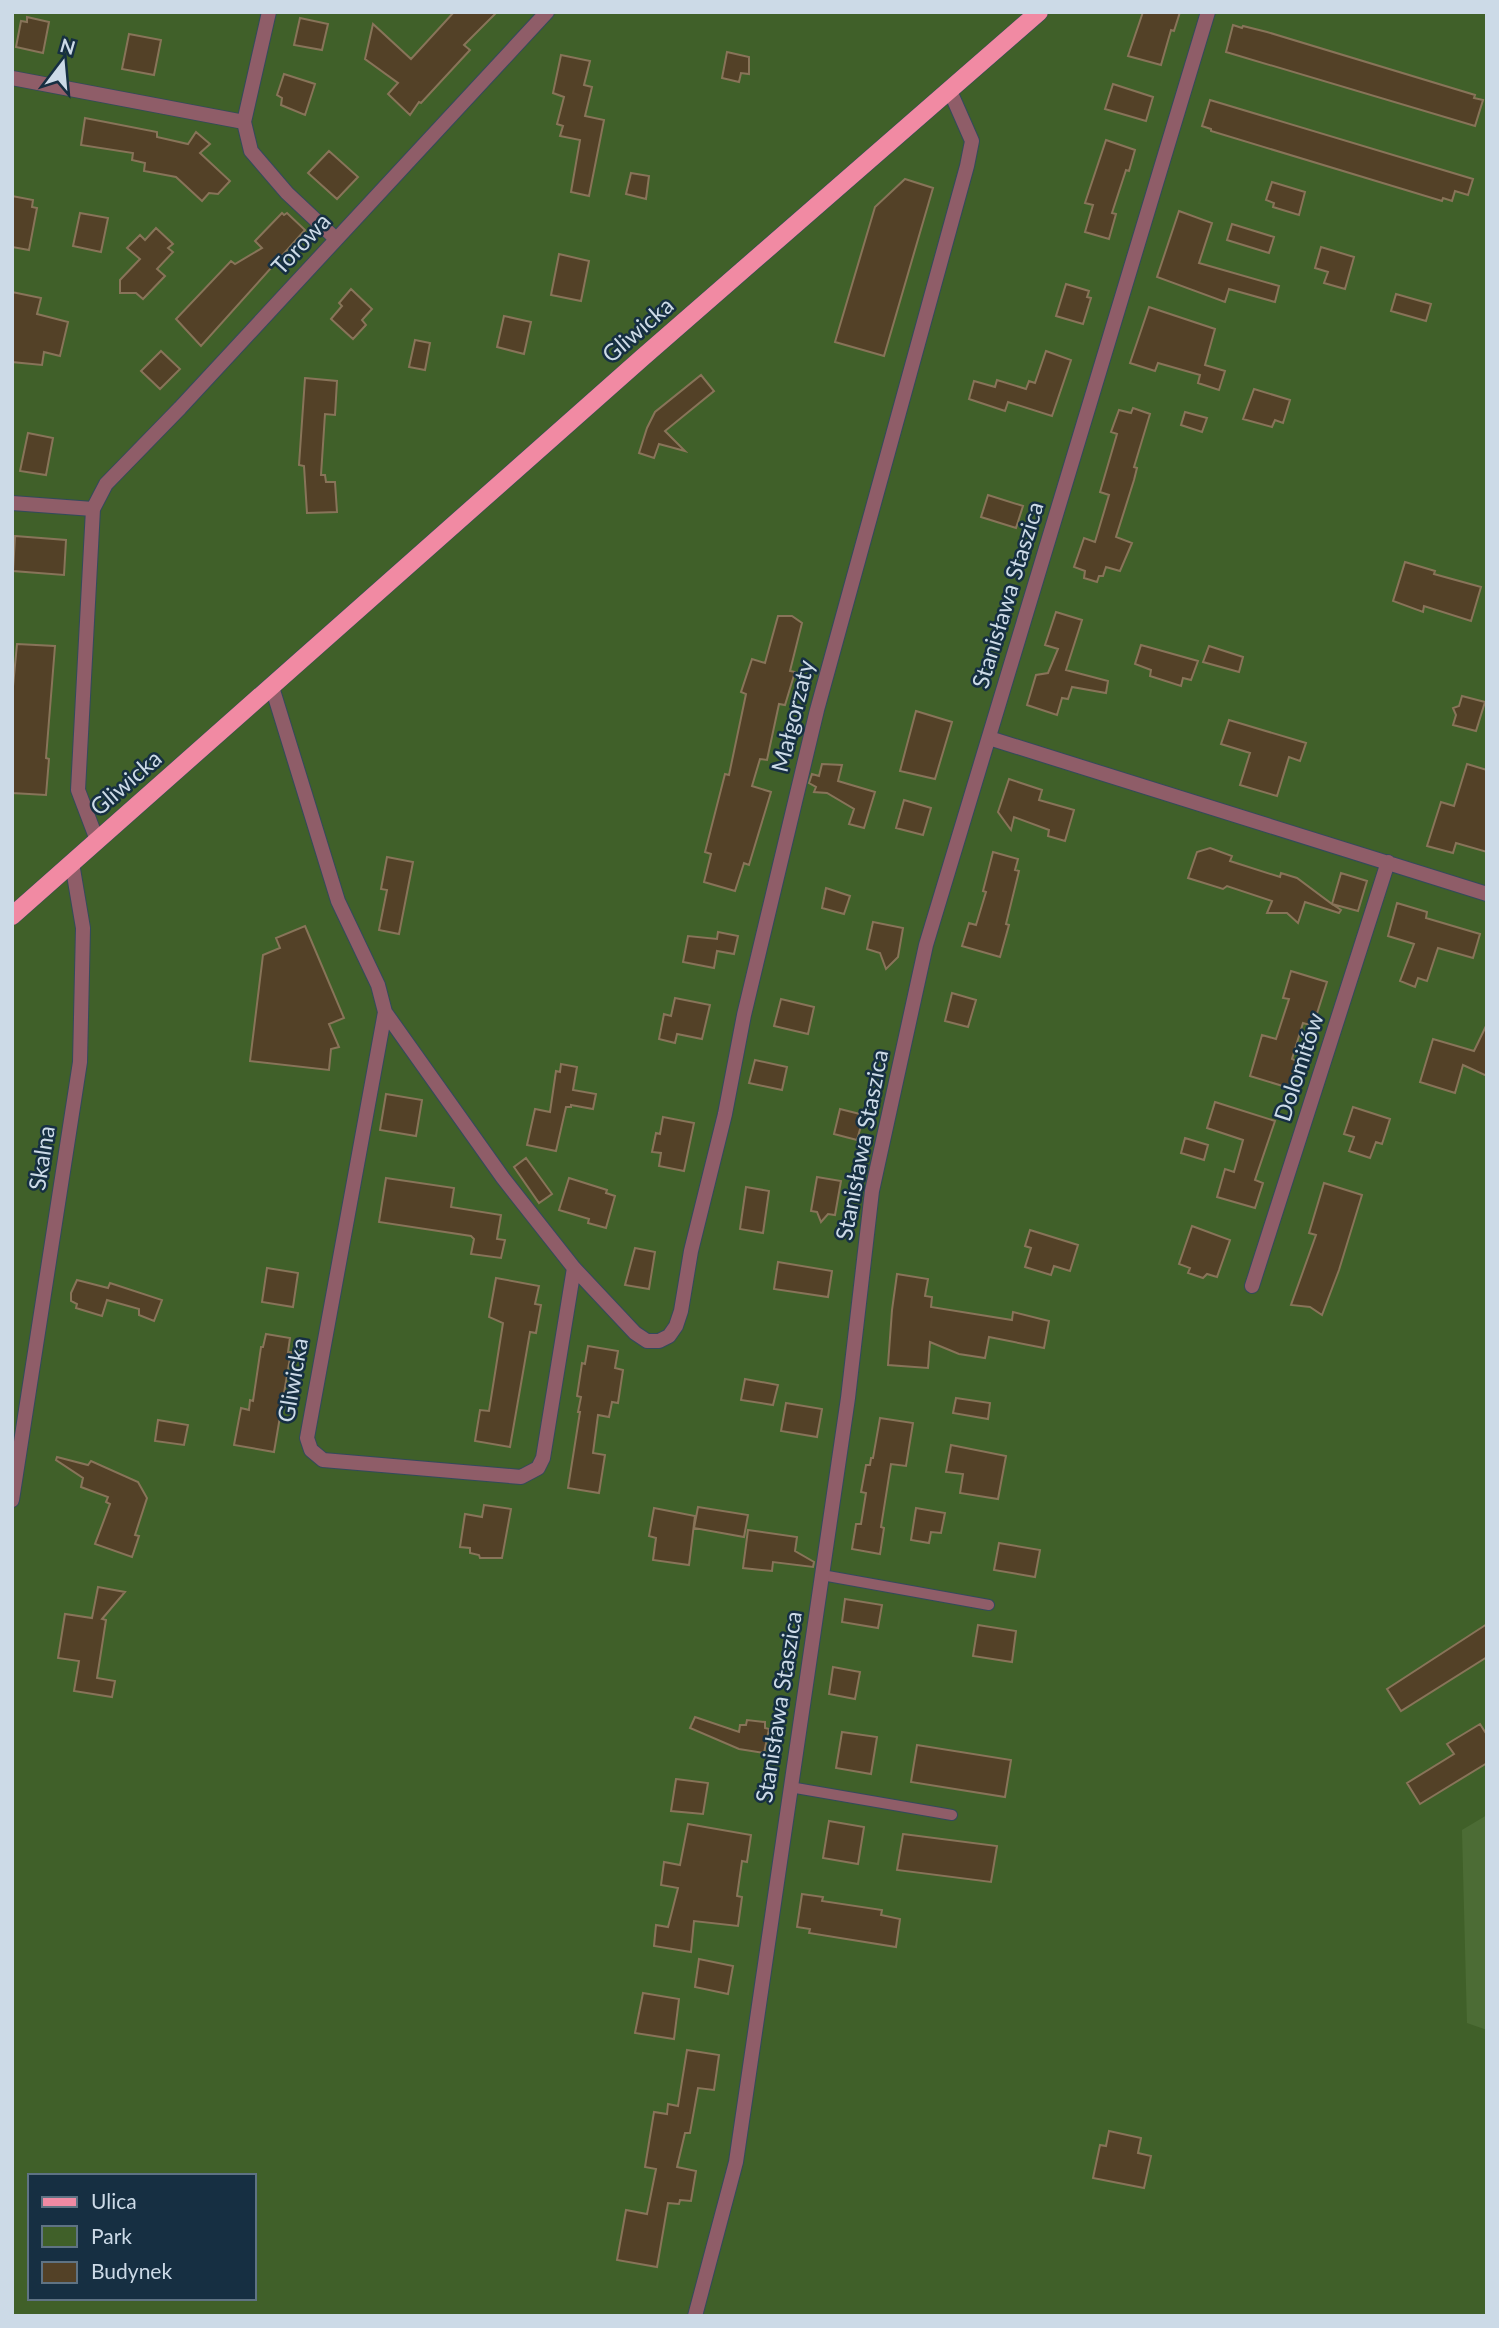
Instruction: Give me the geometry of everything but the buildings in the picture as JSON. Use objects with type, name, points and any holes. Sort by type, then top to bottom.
[{"type":"main road","name":"Gliwicka","points":[[12,916],[642,358],[1039,12]]},
{"type":"street","points":[[269,12],[244,122],[251,151],[287,193],[336,239]]},
{"type":"street","name":"Torowa","points":[[97,840],[78,790],[93,509],[106,484],[180,408],[547,12]]},
{"type":"street","name":"Stanisława Staszica","points":[[695,2316],[736,2162],[848,1398],[872,1191],[926,945],[1208,12]]},
{"type":"street","points":[[12,78],[244,122]]},
{"type":"street","name":"Małgorzaty","points":[[647,1341],[659,1341],[669,1336],[681,1311],[691,1251],[725,1114],[744,1015],[817,710],[967,166],[972,141],[950,91]]},
{"type":"street","points":[[12,503],[93,509]]},
{"type":"street","name":"Gliwicka","points":[[272,687],[338,901],[378,985],[384,1012],[307,1438],[311,1450],[323,1460],[521,1477],[538,1468],[542,1458],[574,1268]]},
{"type":"street","points":[[989,738],[1487,894]]},
{"type":"street","name":"Dolomitów","points":[[1252,1286],[1388,862]]},
{"type":"street","name":"Skalna","points":[[12,1500],[80,1062],[83,928],[72,863]]},
{"type":"street","name":"Gliwicka","points":[[384,1012],[503,1178],[574,1268],[635,1332],[647,1341]]},
{"type":"lane","points":[[822,1575],[989,1605]]},
{"type":"lane","points":[[790,1787],[952,1815]]},
{"type":"green space","points":[[12,12],[1487,12],[1487,2316],[12,2316]]},
{"type":"green space","points":[[1487,1815],[1487,2030],[1467,2023],[1462,1830]]}]
